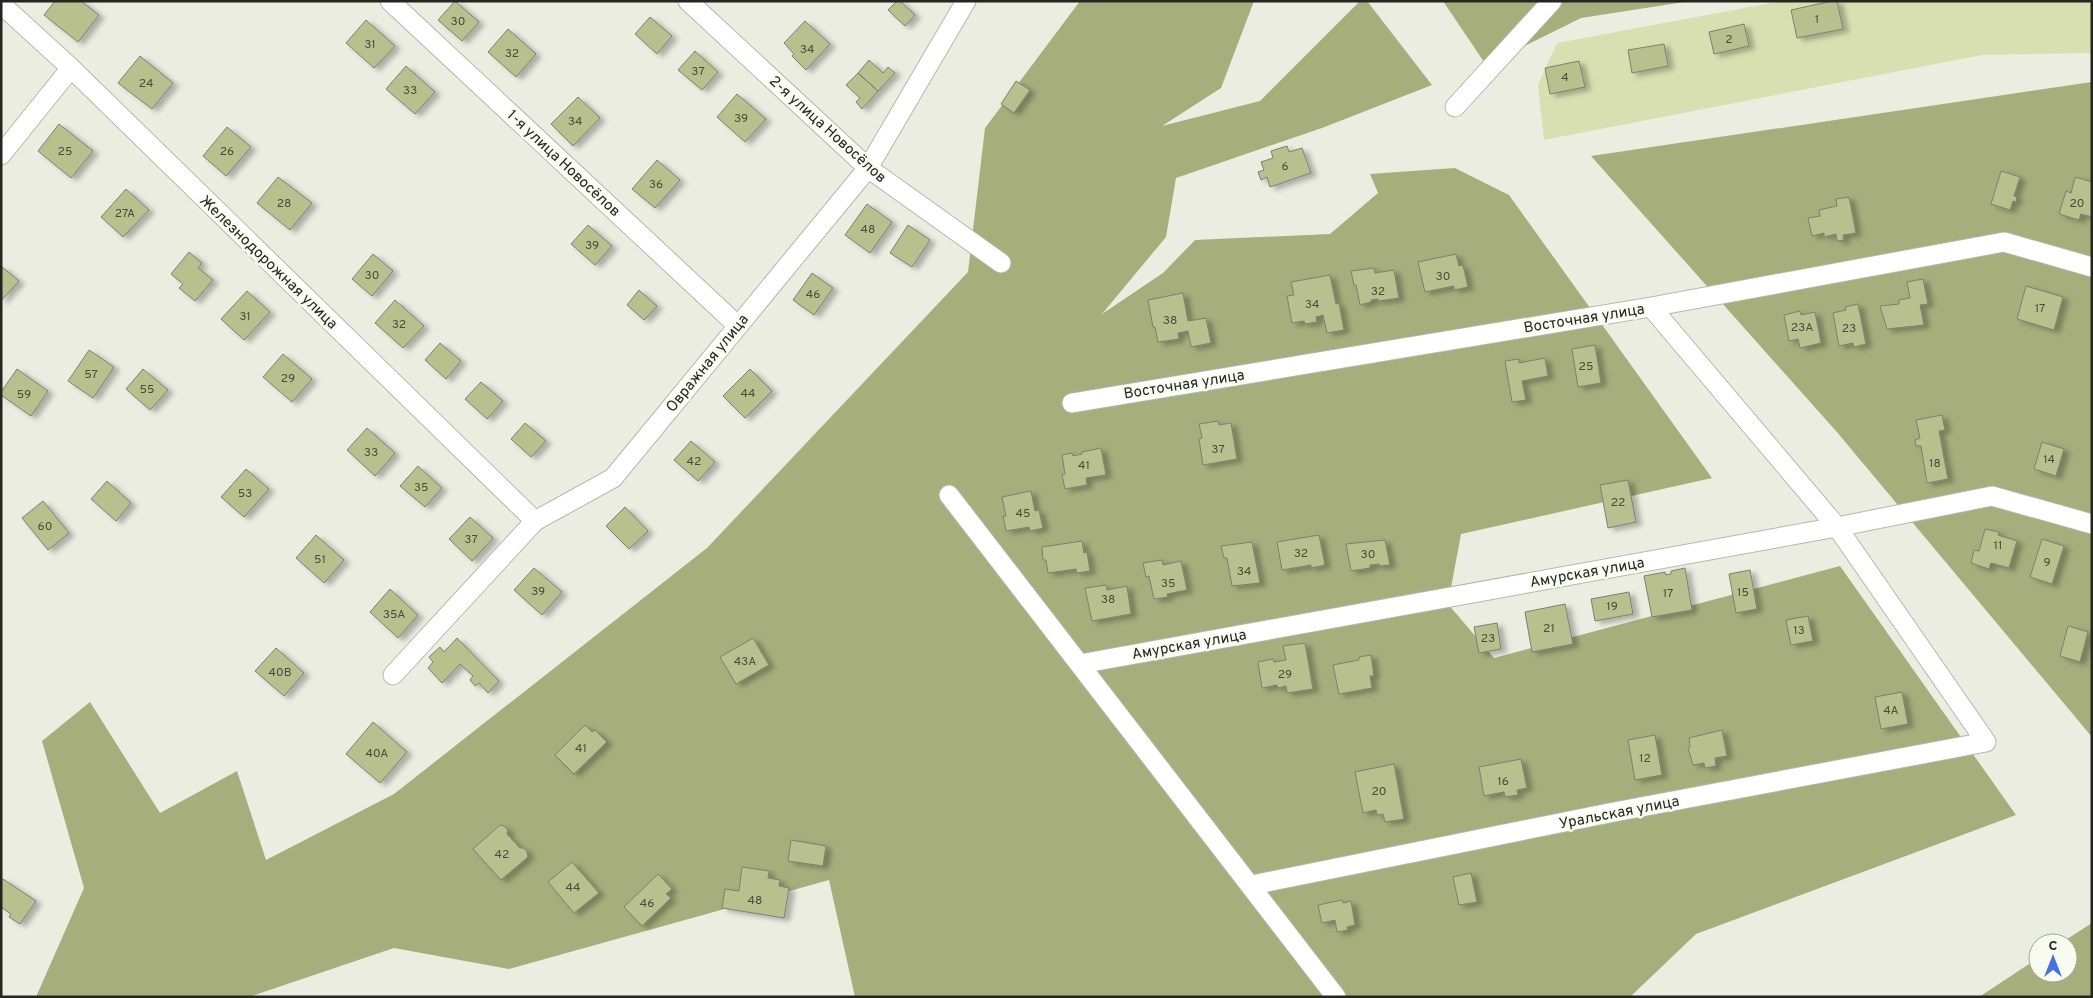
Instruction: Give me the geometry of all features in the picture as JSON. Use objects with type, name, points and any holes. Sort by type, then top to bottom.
[{"type":"street","name":"1-я улица Новосёлов","points":[[390,1],[738,326]]},
{"type":"street","name":"2-я улица Новосёлов","points":[[688,1],[868,168],[1001,263]]},
{"type":"street","name":"Овражная улица","points":[[393,675],[535,521],[613,478],[868,168],[966,1]]},
{"type":"street","points":[[1455,107],[1552,1]]},
{"type":"street","name":"Железнодорожная улица","points":[[1,4],[71,68],[535,521]]},
{"type":"street","points":[[1,155],[71,68]]},
{"type":"street","name":"Восточная улица","points":[[1072,403],[1651,308],[2004,242],[2092,267]]},
{"type":"street","points":[[1651,308],[1837,527]]},
{"type":"street","points":[[949,495],[1252,885],[1336,997]]},
{"type":"street","name":"Амурская улица","points":[[1080,664],[1837,527],[1992,496],[2092,524]]},
{"type":"street","name":"Уральская улица","points":[[1252,885],[1600,815],[1986,742],[1837,527]]},
{"type":"green space","points":[[1080,1],[1254,1],[1221,88],[1162,126],[1260,101],[1360,1],[1367,1],[1432,85],[1322,128],[1176,178],[1166,237],[1102,314],[1163,273],[1195,240],[1330,234],[1378,193],[1370,174],[1455,168],[1509,195],[1712,478],[1461,534],[1448,604],[1494,658],[1840,566],[2016,815],[1696,934],[1630,997],[855,997],[829,880],[509,969],[394,948],[249,997],[36,997],[84,888],[42,741],[90,702],[160,813],[237,771],[266,860],[394,794],[707,548],[968,272],[985,128]]},
{"type":"green space","points":[[1443,1],[1691,1],[1581,18],[1486,65]]},
{"type":"green space","points":[[1782,1],[2092,1],[2092,53],[1982,55],[1544,140],[1538,85],[1557,43]]},
{"type":"green space","points":[[2092,82],[2092,737],[1836,431],[1591,156]]},
{"type":"green space","points":[[2092,923],[2092,997],[1979,997],[2028,965],[2028,983],[2078,983],[2076,933]]},
{"type":"building","points":[[55,1],[81,1],[99,15],[78,42],[44,15]]},
{"type":"building","points":[[455,1],[479,22],[462,41],[438,20]]},
{"type":"building","points":[[897,1],[900,1],[915,15],[905,26],[888,10]]},
{"type":"building","points":[[1837,1],[1843,29],[1797,38],[1791,10]]},
{"type":"building","points":[[650,17],[672,36],[657,54],[635,34]]},
{"type":"building","points":[[366,20],[395,46],[374,68],[346,43]]},
{"type":"building","points":[[805,21],[830,44],[806,70],[792,56],[794,54],[784,43]]},
{"type":"building","points":[[1744,24],[1749,46],[1714,54],[1709,32]]},
{"type":"building","points":[[508,29],[536,54],[516,77],[488,52]]},
{"type":"building","points":[[1664,44],[1668,66],[1632,73],[1628,50]]},
{"type":"building","points":[[695,51],[718,72],[702,90],[678,70]]},
{"type":"building","points":[[140,56],[173,83],[152,109],[118,83]]},
{"type":"building","points":[[869,60],[883,73],[888,67],[895,73],[878,91],[858,73]]},
{"type":"building","points":[[1579,61],[1585,87],[1550,94],[1545,68]]},
{"type":"building","points":[[406,66],[435,92],[415,114],[386,89]]},
{"type":"building","points":[[858,73],[878,91],[862,109],[856,102],[860,98],[846,85]]},
{"type":"building","points":[[1016,81],[1030,90],[1014,113],[1001,104]]},
{"type":"building","points":[[737,94],[766,119],[745,142],[717,117]]},
{"type":"building","points":[[578,97],[600,118],[573,146],[551,124]]},
{"type":"building","points":[[59,124],[93,151],[71,178],[38,151]]},
{"type":"building","points":[[227,127],[251,147],[226,176],[203,156]]},
{"type":"building","points":[[1287,146],[1289,152],[1302,148],[1311,173],[1270,187],[1267,177],[1261,180],[1258,172],[1264,170],[1261,162],[1273,158],[1271,151]]},
{"type":"building","points":[[657,160],[680,180],[655,208],[632,189]]},
{"type":"building","points":[[2001,171],[2020,177],[2014,196],[2017,197],[2016,202],[2013,201],[2010,210],[1991,204]]},
{"type":"building","points":[[278,177],[312,203],[290,230],[257,203]]},
{"type":"building","points":[[2075,177],[2092,182],[2092,217],[2081,214],[2079,220],[2059,214],[2066,191],[2071,193]]},
{"type":"building","points":[[126,189],[149,210],[123,237],[101,217]]},
{"type":"building","points":[[1849,197],[1856,233],[1843,235],[1844,240],[1837,241],[1836,234],[1824,237],[1824,233],[1812,236],[1808,218],[1820,216],[1819,210],[1837,206],[1836,199]]},
{"type":"building","points":[[867,204],[892,222],[870,253],[845,235]]},
{"type":"building","points":[[588,225],[612,246],[595,265],[571,244]]},
{"type":"building","points":[[908,225],[930,240],[912,267],[890,253]]},
{"type":"building","points":[[189,252],[202,263],[198,268],[213,280],[195,301],[179,288],[183,284],[171,274]]},
{"type":"building","points":[[373,254],[393,271],[372,296],[352,279]]},
{"type":"building","points":[[1456,254],[1459,266],[1463,265],[1468,287],[1454,290],[1454,286],[1425,292],[1418,262]]},
{"type":"building","points":[[1,266],[19,281],[1,301]]},
{"type":"building","points":[[1374,268],[1375,273],[1394,270],[1399,298],[1379,301],[1378,299],[1371,300],[1371,302],[1360,305],[1351,271]]},
{"type":"building","points":[[812,273],[833,288],[814,315],[793,300]]},
{"type":"building","points":[[1330,275],[1336,304],[1339,303],[1344,330],[1327,333],[1323,315],[1316,317],[1317,322],[1305,324],[1304,321],[1292,323],[1287,296],[1294,295],[1291,282]]},
{"type":"building","points":[[1923,279],[1928,304],[1920,305],[1924,325],[1887,329],[1880,306],[1899,304],[1899,300],[1910,298],[1907,282]]},
{"type":"building","points":[[2026,286],[2063,297],[2054,330],[2017,319]]},
{"type":"building","points":[[639,290],[657,306],[644,320],[627,305]]},
{"type":"building","points":[[247,291],[270,312],[244,340],[221,319]]},
{"type":"building","points":[[1183,293],[1188,321],[1206,318],[1211,343],[1191,347],[1188,331],[1178,333],[1179,339],[1158,342],[1148,300]]},
{"type":"building","points":[[395,300],[424,326],[403,348],[375,323]]},
{"type":"building","points":[[1858,304],[1866,344],[1854,347],[1853,343],[1839,346],[1833,313],[1846,310],[1845,307]]},
{"type":"building","points":[[1800,311],[1801,315],[1815,312],[1821,343],[1800,348],[1798,339],[1789,341],[1784,315]]},
{"type":"building","points":[[440,343],[461,361],[446,379],[425,360]]},
{"type":"building","points":[[1595,345],[1601,383],[1578,387],[1572,349]]},
{"type":"building","points":[[89,350],[114,367],[93,398],[68,381]]},
{"type":"building","points":[[283,354],[312,379],[292,402],[263,377]]},
{"type":"building","points":[[1545,358],[1548,376],[1522,381],[1526,400],[1512,402],[1505,361],[1519,359],[1519,363]]},
{"type":"building","points":[[17,369],[48,391],[31,416],[1,395],[1,392]]},
{"type":"building","points":[[143,369],[168,390],[150,410],[126,389]]},
{"type":"building","points":[[750,369],[772,391],[745,418],[723,396]]},
{"type":"building","points":[[481,382],[503,401],[487,419],[465,399]]},
{"type":"building","points":[[1942,415],[1945,430],[1939,431],[1948,479],[1927,483],[1921,446],[1916,446],[1915,440],[1920,438],[1916,420]]},
{"type":"building","points":[[1218,421],[1219,425],[1231,423],[1237,459],[1203,465],[1199,439],[1202,438],[1199,424]]},
{"type":"building","points":[[525,423],[546,441],[531,457],[511,439]]},
{"type":"building","points":[[367,428],[395,453],[375,476],[347,450]]},
{"type":"building","points":[[691,441],[715,462],[698,481],[674,460]]},
{"type":"building","points":[[2042,442],[2064,449],[2056,476],[2034,469]]},
{"type":"building","points":[[1101,448],[1106,475],[1086,478],[1087,485],[1065,489],[1062,475],[1065,474],[1062,455],[1072,453],[1073,456]]},
{"type":"building","points":[[418,466],[442,488],[425,507],[400,486]]},
{"type":"building","points":[[246,469],[269,489],[244,517],[221,497]]},
{"type":"building","points":[[1628,480],[1636,522],[1608,528],[1600,485]]},
{"type":"building","points":[[107,481],[131,503],[116,521],[91,499]]},
{"type":"building","points":[[1031,491],[1035,511],[1039,510],[1043,528],[1030,531],[1029,527],[1006,531],[1003,516],[1006,516],[1002,497]]},
{"type":"building","points":[[43,501],[69,533],[48,550],[22,518]]},
{"type":"building","points":[[625,507],[648,531],[629,549],[606,526]]},
{"type":"building","points":[[470,517],[493,538],[472,561],[449,539]]},
{"type":"building","points":[[1985,529],[1999,532],[1998,535],[2017,541],[2009,568],[1991,563],[1989,569],[1971,563],[1974,550],[1979,551]]},
{"type":"building","points":[[316,535],[344,560],[324,583],[296,558]]},
{"type":"building","points":[[1319,535],[1325,565],[1311,568],[1311,565],[1282,570],[1277,542]]},
{"type":"building","points":[[2042,539],[2064,546],[2052,584],[2030,577]]},
{"type":"building","points":[[1385,540],[1390,565],[1370,565],[1370,568],[1351,571],[1346,544]]},
{"type":"building","points":[[1082,541],[1084,553],[1087,552],[1090,571],[1077,573],[1076,569],[1048,573],[1046,560],[1043,560],[1042,547]]},
{"type":"building","points":[[1252,542],[1260,583],[1232,586],[1227,558],[1224,558],[1221,546]]},
{"type":"building","points":[[1162,560],[1163,565],[1181,561],[1187,590],[1167,594],[1168,597],[1154,599],[1149,576],[1146,577],[1143,563]]},
{"type":"building","points":[[534,568],[562,592],[542,615],[514,590]]},
{"type":"building","points":[[1685,568],[1692,610],[1652,617],[1644,576],[1665,572],[1666,575],[1671,574],[1671,571]]},
{"type":"building","points":[[1750,570],[1757,609],[1736,613],[1729,574]]},
{"type":"building","points":[[1106,585],[1107,590],[1127,586],[1131,614],[1092,621],[1085,588]]},
{"type":"building","points":[[390,589],[418,615],[398,638],[370,612]]},
{"type":"building","points":[[1629,592],[1633,614],[1595,621],[1591,599]]},
{"type":"building","points":[[1565,604],[1573,644],[1532,652],[1525,612]]},
{"type":"building","points":[[1808,616],[1813,641],[1791,645],[1786,620]]},
{"type":"building","points":[[1497,623],[1501,649],[1479,653],[1474,627]]},
{"type":"building","points":[[2068,626],[2088,632],[2080,662],[2060,656]]},
{"type":"building","points":[[457,638],[499,681],[488,693],[479,683],[475,686],[470,680],[473,676],[460,664],[442,683],[428,668],[433,662],[429,657],[440,647],[444,652]]},
{"type":"building","points":[[753,638],[769,665],[736,684],[720,657]]},
{"type":"building","points":[[1305,643],[1313,689],[1287,693],[1286,686],[1278,688],[1277,685],[1262,688],[1258,662],[1273,659],[1274,662],[1286,660],[1283,646]]},
{"type":"building","points":[[276,648],[304,673],[284,696],[255,671]]},
{"type":"building","points":[[1371,655],[1374,676],[1370,676],[1372,688],[1339,694],[1333,665],[1359,660],[1359,657]]},
{"type":"building","points":[[1902,692],[1908,724],[1881,729],[1875,697]]},
{"type":"building","points":[[373,722],[407,752],[380,783],[346,754]]},
{"type":"building","points":[[585,725],[592,732],[595,730],[607,742],[574,774],[555,755]]},
{"type":"building","points":[[1722,730],[1727,756],[1715,758],[1716,766],[1705,768],[1704,763],[1693,765],[1688,748],[1690,747],[1689,738]]},
{"type":"building","points":[[1655,735],[1662,775],[1635,780],[1628,740]]},
{"type":"building","points":[[1521,759],[1527,788],[1517,790],[1518,795],[1505,797],[1504,792],[1484,796],[1479,767]]},
{"type":"building","points":[[1394,764],[1404,819],[1385,822],[1383,814],[1377,815],[1376,810],[1363,813],[1355,772]]},
{"type":"building","points":[[500,825],[508,830],[507,834],[520,848],[524,848],[528,857],[501,880],[473,849]]},
{"type":"building","points":[[791,840],[826,846],[823,866],[788,861]]},
{"type":"building","points":[[572,862],[599,893],[574,913],[548,882]]},
{"type":"building","points":[[742,867],[769,871],[768,878],[780,880],[779,886],[789,888],[784,918],[722,908],[725,889],[739,891]]},
{"type":"building","points":[[1471,873],[1477,902],[1459,905],[1453,877]]},
{"type":"building","points":[[658,874],[672,889],[666,894],[671,898],[642,926],[624,907]]},
{"type":"building","points":[[3,879],[36,901],[20,924],[9,917],[11,914],[1,907],[1,882]]},
{"type":"building","points":[[1342,900],[1343,903],[1351,901],[1355,925],[1347,927],[1348,930],[1337,932],[1335,920],[1322,923],[1318,905]]}]
